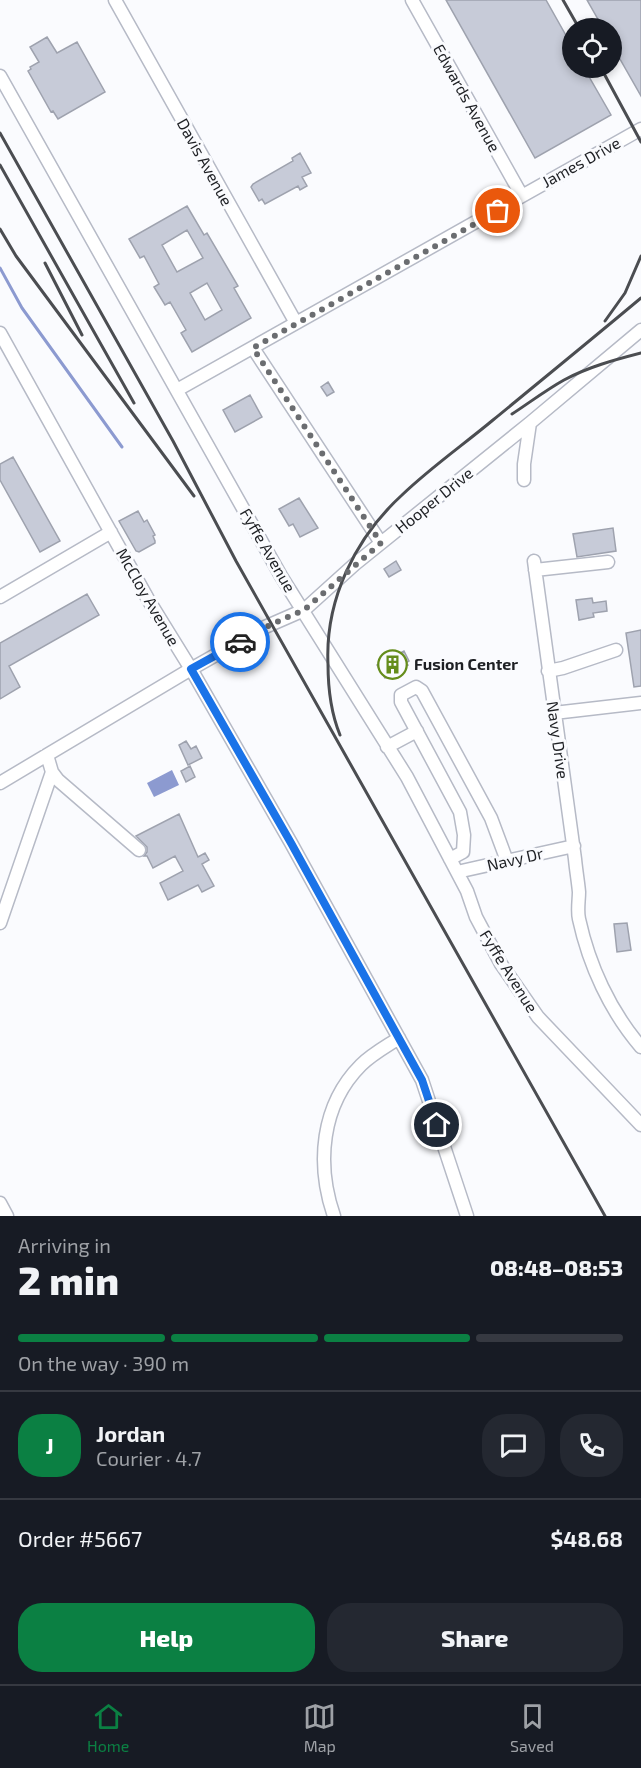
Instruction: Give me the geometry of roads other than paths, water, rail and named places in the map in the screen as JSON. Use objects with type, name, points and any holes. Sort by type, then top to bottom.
[{"type":"street","name":"Davis Avenue","points":[[115,0],[296,323]]},
{"type":"street","name":"Edwards Avenue","points":[[412,0],[522,196]]},
{"type":"street","name":"Fyffe Avenue","points":[[0,76],[281,576],[406,777],[467,891],[476,916],[501,964],[538,1017],[641,1125]]},
{"type":"street","name":"James Drive","points":[[177,390],[641,129]]},
{"type":"street","name":"Hooper Drive","points":[[0,783],[191,669],[265,627],[304,610],[381,543],[641,330]]},
{"type":"street","name":"McCloy Avenue","points":[[0,333],[149,601],[191,669],[291,843],[422,1080],[466,1216]]},
{"type":"street","points":[[253,348],[381,543]]},
{"type":"street","points":[[524,480],[530,423]]},
{"type":"street","points":[[0,597],[111,532]]},
{"type":"street","name":"Navy Drive","points":[[608,562],[534,566],[579,892],[578,918],[589,953],[607,996],[641,1047]]},
{"type":"street","points":[[548,670],[563,668],[616,650]]},
{"type":"street","points":[[450,859],[463,852],[464,835],[460,812],[401,702],[400,695],[416,687],[422,691],[491,818],[507,861]]},
{"type":"street","points":[[554,713],[641,703]]},
{"type":"street","points":[[387,747],[417,731]]},
{"type":"street","points":[[47,755],[52,772],[58,780],[139,850]]},
{"type":"street","points":[[0,923],[52,772]]},
{"type":"street","name":"Navy Dr","points":[[457,872],[573,846]]},
{"type":"street","points":[[334,1216],[325,1183],[323,1159],[328,1123],[343,1086],[352,1075],[363,1063],[399,1038]]},
{"type":"street","points":[[0,1203],[7,1216]]},
{"type":"water","points":[[172,770],[179,785],[154,797],[147,783]]},
{"type":"waterway","points":[[0,268],[22,308],[122,447]]},
{"type":"railway","points":[[563,0],[573,18]]},
{"type":"railway","points":[[606,78],[641,142]]},
{"type":"railway","points":[[0,133],[173,441],[236,561],[605,1216]]},
{"type":"railway","points":[[0,165],[134,403]]},
{"type":"railway","points":[[0,229],[16,256],[194,496]]},
{"type":"railway","points":[[605,321],[625,293],[641,256]]},
{"type":"railway","points":[[45,263],[82,335]]},
{"type":"railway","points":[[340,735],[332,709],[328,640],[338,594],[346,572],[370,531],[385,512],[424,475],[641,298]]},
{"type":"railway","points":[[512,414],[573,375],[601,364],[641,353]]},
{"type":"place","name":"Fusion Center","points":[[393,664]]}]
